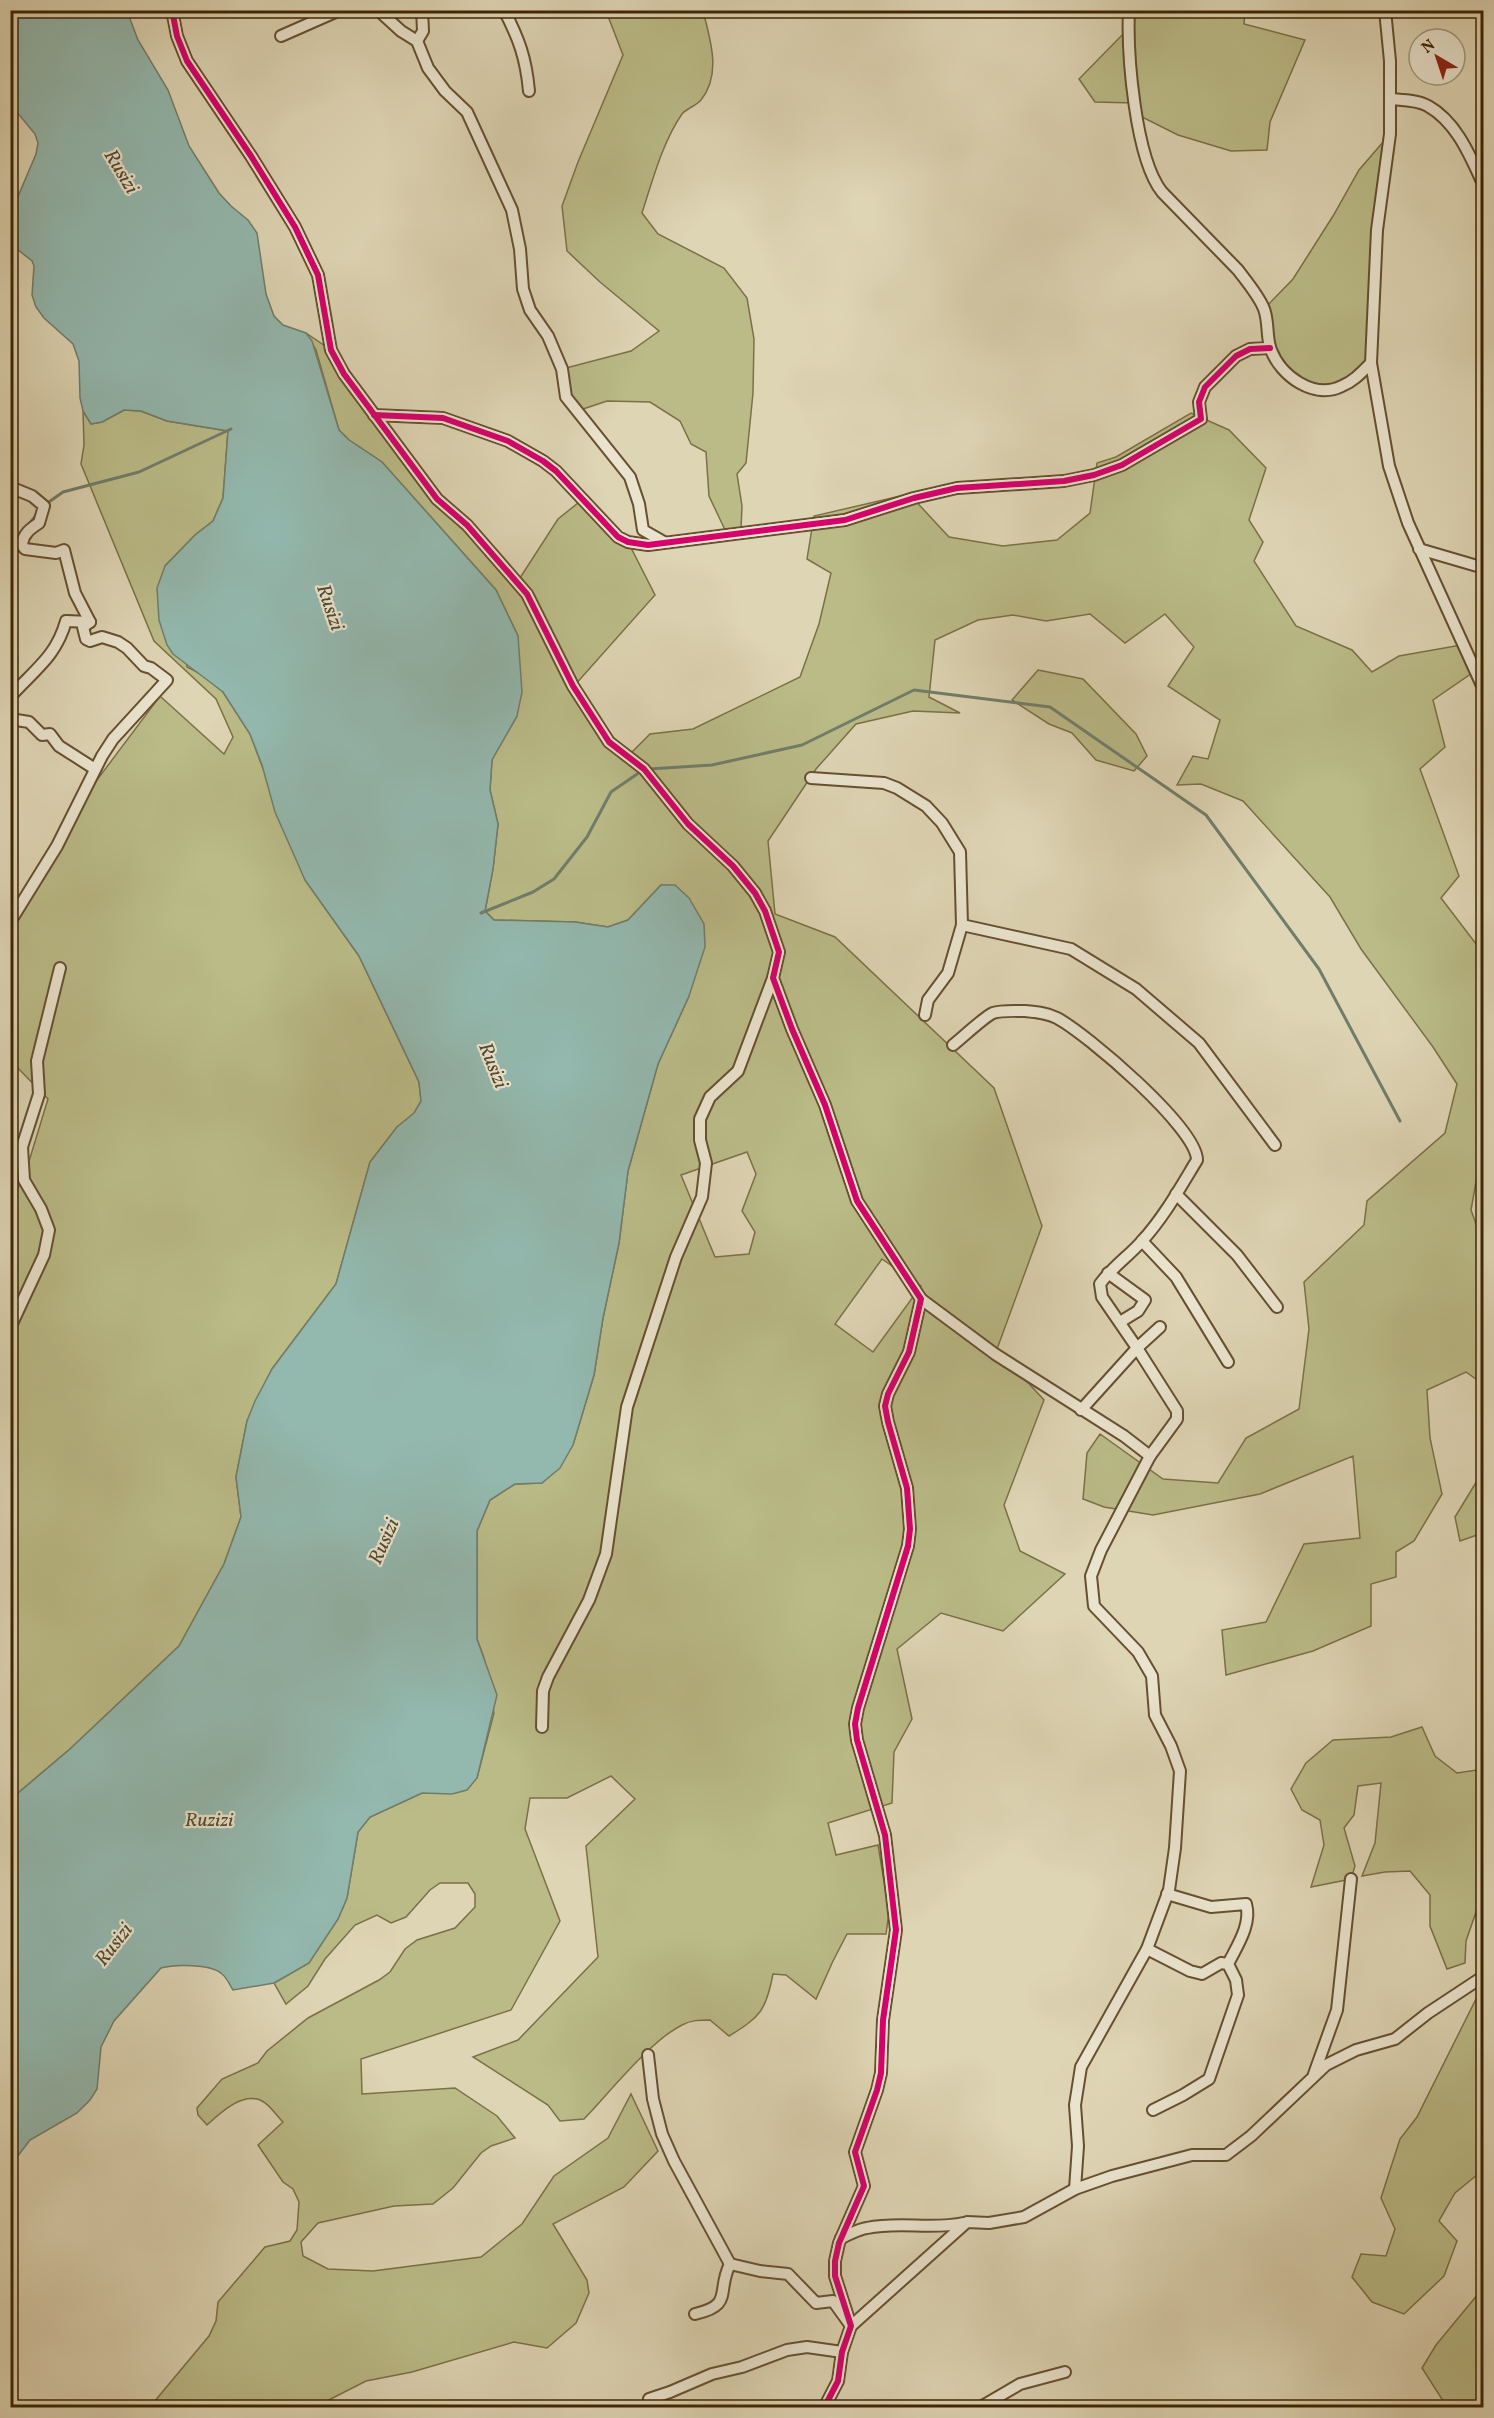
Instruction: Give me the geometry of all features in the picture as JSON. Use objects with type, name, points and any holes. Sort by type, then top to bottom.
[{"type":"street","points":[[172,10],[177,36],[187,61],[252,156],[295,227],[318,275],[331,350],[344,374],[436,499],[467,525],[528,594],[573,686],[609,741],[644,769],[688,824],[733,866],[755,893],[765,911],[779,952],[773,978],[738,1071],[710,1097],[700,1119],[700,1140],[706,1163],[702,1197],[676,1257],[627,1407],[606,1554],[589,1600],[548,1677],[543,1691],[542,1727]]},
{"type":"street","points":[[281,36],[340,10]]},
{"type":"street","points":[[378,10],[401,31],[417,41],[428,68],[445,91],[467,112],[482,150],[498,177],[514,220],[520,249],[523,289],[530,310],[548,336],[562,369],[566,397],[630,477],[639,504],[643,530],[664,542]]},
{"type":"street","points":[[417,41],[423,31],[422,10]]},
{"type":"street","points":[[504,10],[520,40],[526,63],[529,90]]},
{"type":"street","points":[[1129,10],[1135,103],[1152,177],[1162,192],[1238,270],[1248,284],[1264,309],[1266,336],[1281,367],[1298,383],[1311,387],[1340,388],[1352,381],[1371,363]]},
{"type":"street","points":[[1385,10],[1391,99],[1390,134],[1381,188],[1374,268],[1371,363],[1389,466],[1419,549],[1484,690]]},
{"type":"street","points":[[1391,99],[1428,105],[1449,123],[1484,186]]},
{"type":"street","points":[[374,415],[443,418],[508,441],[556,471],[618,537],[628,542],[648,544],[837,521],[957,488],[1064,481],[1106,472],[1132,460],[1201,419],[1199,402],[1205,387],[1236,356],[1250,349],[1270,348]]},
{"type":"street","points":[[10,487],[32,496],[44,506],[39,523],[23,538],[22,547],[56,553],[64,550],[70,580],[90,621]]},
{"type":"street","points":[[1419,549],[1484,568]]},
{"type":"street","points":[[10,697],[55,650],[61,641],[66,621],[90,621]]},
{"type":"street","points":[[10,922],[57,846],[113,739],[167,680],[151,668],[144,666],[128,648],[118,642],[102,637],[90,641],[87,639],[83,627],[90,621]]},
{"type":"street","points":[[10,719],[29,722],[42,735],[50,734],[58,746],[95,770]]},
{"type":"street","points":[[810,778],[884,783],[897,788],[926,806],[942,823],[960,852],[962,925],[948,973],[928,1000],[925,1015]]},
{"type":"street","points":[[962,925],[1071,949],[1136,989],[1199,1043],[1275,1145]]},
{"type":"street","points":[[10,1328],[44,1255],[49,1230],[41,1209],[24,1180],[22,1146],[39,1094],[37,1061],[60,969]]},
{"type":"street","points":[[773,978],[825,1105],[857,1201],[921,1299],[995,1354],[1124,1436],[1150,1456]]},
{"type":"street","points":[[953,1045],[993,1013],[1023,1011],[1054,1017],[1071,1026],[1132,1076],[1191,1143],[1197,1154],[1197,1160],[1176,1194],[1142,1241],[1107,1273],[1100,1284],[1101,1292],[1175,1406],[1178,1416],[1150,1456],[1101,1550],[1091,1576],[1094,1606],[1138,1652],[1148,1667],[1154,1687],[1155,1715],[1171,1746],[1180,1771],[1175,1848],[1167,1894],[1146,1949],[1081,2067],[1075,2105],[1078,2146],[1075,2189]]},
{"type":"street","points":[[1176,1194],[1237,1255],[1277,1307]]},
{"type":"street","points":[[1142,1241],[1176,1277],[1228,1362]]},
{"type":"street","points":[[1107,1273],[1145,1300],[1138,1311],[1120,1322]]},
{"type":"street","points":[[851,2326],[835,2276],[835,2261],[841,2238],[864,2186],[855,2152],[877,2090],[883,2020],[896,1930],[885,1835],[857,1740],[855,1724],[861,1697],[908,1546],[910,1529],[908,1488],[885,1406],[888,1394],[909,1352],[921,1299]]},
{"type":"street","points":[[1082,1410],[1137,1348],[1160,1327]]},
{"type":"street","points":[[1313,2078],[1337,2010],[1351,1879]]},
{"type":"street","points":[[1167,1894],[1211,1906],[1246,1904],[1248,1914],[1244,1931],[1228,1964]]},
{"type":"street","points":[[1146,1949],[1190,1971],[1202,1974],[1221,1963],[1228,1964]]},
{"type":"street","points":[[1153,2110],[1183,2096],[1209,2079],[1238,1995],[1236,1980],[1228,1964]]},
{"type":"street","points":[[841,2238],[866,2228],[905,2225],[944,2228],[967,2222],[989,2223],[1024,2217],[1075,2189],[1112,2176],[1192,2155],[1226,2156],[1251,2136],[1326,2065],[1356,2050],[1395,2039],[1435,2008],[1484,1976]]},
{"type":"street","points":[[648,2055],[652,2099],[662,2134],[674,2161],[730,2264],[760,2271],[788,2274],[816,2302],[833,2301],[851,2326]]},
{"type":"street","points":[[824,2408],[838,2381],[842,2352],[851,2326],[967,2222]]},
{"type":"street","points":[[695,2314],[712,2310],[721,2301],[725,2274],[730,2264]]},
{"type":"street","points":[[649,2398],[670,2392],[712,2374],[742,2367],[787,2350],[807,2347],[842,2352]]},
{"type":"street","points":[[979,2408],[1020,2384],[1065,2372]]},
{"type":"green space","points":[[606,11],[703,11],[709,33],[713,68],[707,90],[697,104],[682,114],[669,136],[642,213],[658,234],[724,268],[747,298],[754,339],[753,393],[746,463],[737,474],[742,506],[741,529],[726,532],[709,496],[706,452],[691,444],[680,421],[650,402],[607,401],[577,411],[566,397],[562,369],[631,351],[659,331],[567,251],[562,206],[623,55]]},
{"type":"green space","points":[[1129,11],[1245,11],[1244,24],[1305,40],[1270,122],[1267,150],[1231,151],[1178,135],[1138,115],[1135,103],[1095,102],[1079,79],[1129,28]]},
{"type":"green space","points":[[1390,134],[1381,188],[1371,363],[1352,381],[1311,388],[1281,367],[1264,309],[1293,279],[1359,170]]},
{"type":"green space","points":[[306,333],[331,350],[437,499],[518,581],[558,519],[583,499],[628,542],[655,595],[574,686],[627,757],[650,734],[693,729],[800,677],[819,624],[831,573],[807,559],[814,516],[909,494],[949,537],[1003,546],[1057,540],[1090,513],[1097,463],[1116,457],[1191,413],[1229,430],[1266,468],[1249,520],[1263,542],[1254,561],[1296,626],[1352,650],[1372,672],[1399,656],[1461,645],[1475,671],[1433,700],[1445,747],[1420,769],[1459,876],[1441,898],[1483,953],[1483,1143],[1471,1210],[1483,1244],[1483,1384],[1466,1372],[1427,1390],[1430,1438],[1442,1494],[1414,1541],[1396,1552],[1396,1577],[1371,1584],[1371,1626],[1313,1651],[1226,1675],[1222,1630],[1266,1622],[1304,1544],[1360,1538],[1353,1456],[1260,1494],[1153,1515],[1104,1507],[1083,1499],[1087,1453],[1100,1434],[1163,1479],[1218,1483],[1246,1438],[1299,1409],[1309,1329],[1304,1282],[1364,1225],[1367,1201],[1445,1133],[1457,1084],[1433,1047],[1361,949],[1330,897],[1243,801],[1201,784],[1177,785],[1193,756],[1208,759],[1220,720],[1168,686],[1194,647],[1165,614],[1125,643],[1090,614],[1046,621],[1013,615],[978,620],[935,640],[929,697],[960,713],[913,711],[856,724],[816,769],[768,841],[775,914],[835,937],[994,1088],[1042,1226],[997,1349],[1044,1400],[1004,1505],[1020,1551],[1065,1574],[1003,1631],[941,1613],[897,1649],[912,1719],[894,1752],[892,1803],[828,1823],[836,1855],[878,1845],[889,1912],[886,1934],[847,1934],[816,1999],[786,1975],[773,1974],[768,1997],[760,2012],[748,2024],[729,2036],[710,2020],[699,2020],[682,2025],[644,2055],[584,2119],[560,2121],[548,2105],[473,2057],[518,2040],[598,1957],[586,1846],[635,1799],[611,1776],[567,1798],[530,1798],[525,1829],[560,1921],[511,2010],[361,2059],[362,2094],[455,2088],[497,2116],[515,2138],[491,2146],[481,2153],[453,2188],[433,2204],[394,2206],[318,2223],[301,2242],[303,2256],[328,2269],[373,2271],[481,2257],[522,2224],[554,2176],[608,2138],[631,2094],[658,2151],[624,2187],[553,2224],[587,2280],[589,2293],[576,2323],[547,2348],[514,2342],[412,2372],[366,2381],[315,2407],[149,2408],[209,2336],[216,2321],[218,2302],[265,2247],[290,2241],[297,2230],[299,2202],[293,2189],[283,2182],[258,2145],[283,2122],[268,2105],[255,2099],[247,2099],[232,2105],[207,2125],[198,2115],[197,2108],[222,2079],[258,2063],[267,2051],[308,2018],[379,1980],[390,1972],[405,1949],[417,1940],[455,1928],[475,1907],[475,1894],[468,1883],[440,1883],[430,1890],[406,1917],[391,1923],[377,1915],[355,1925],[325,1959],[308,1986],[286,2004],[274,1983],[309,1963],[338,1919],[347,1898],[358,1832],[370,1817],[422,1793],[435,1792],[477,1778],[494,1713],[484,1658],[477,1639],[477,1531],[490,1500],[515,1484],[542,1483],[573,1445],[594,1375],[619,1243],[628,1171],[658,1064],[689,996],[661,885],[628,920],[608,927],[575,922],[494,920],[485,911],[498,824],[490,790],[492,759],[517,716],[518,636],[496,590],[382,462],[349,440],[339,430],[316,350]],"holes":[[[747,1152],[756,1174],[742,1211],[755,1232],[749,1254],[715,1257],[681,1175]],[[882,1259],[921,1286],[873,1352],[835,1324]]]},
{"type":"green space","points":[[124,410],[141,411],[167,421],[228,431],[223,498],[213,521],[195,535],[165,566],[187,667],[201,674],[223,692],[250,734],[305,880],[359,956],[419,1082],[421,1101],[414,1114],[397,1127],[370,1162],[336,1284],[272,1369],[247,1421],[236,1477],[241,1517],[224,1564],[179,1646],[70,1749],[11,1799],[10,1208],[30,1158],[48,1099],[11,1061],[11,933],[72,820],[97,780],[160,696],[224,754],[233,737],[216,699],[154,641],[81,464],[84,445],[83,411],[91,424],[102,422]]},
{"type":"green space","points":[[1038,670],[1083,679],[1136,734],[1147,756],[1134,771],[1096,760],[1072,733],[1049,724],[1012,700]]},
{"type":"green space","points":[[1483,1471],[1483,1533],[1460,1541],[1455,1517]]},
{"type":"green space","points":[[1422,1727],[1435,1756],[1457,1773],[1483,1769],[1483,1892],[1466,1941],[1465,1963],[1447,1969],[1430,1926],[1430,1895],[1410,1871],[1362,1876],[1375,1843],[1381,1783],[1358,1786],[1354,1815],[1344,1828],[1355,1866],[1351,1879],[1311,1887],[1324,1845],[1320,1820],[1302,1810],[1291,1789],[1306,1763],[1333,1740],[1391,1737]]},
{"type":"green space","points":[[1483,1985],[1483,2170],[1455,2193],[1439,2221],[1457,2241],[1444,2276],[1404,2314],[1372,2302],[1352,2277],[1361,2254],[1386,2256],[1395,2229],[1381,2198],[1400,2139],[1417,2117]]},
{"type":"green space","points":[[1483,2288],[1483,2407],[1447,2407],[1422,2368],[1436,2345]]},
{"type":"water","name":"Ruzizi","points":[[11,10],[127,11],[138,40],[168,90],[189,146],[219,193],[248,220],[257,233],[266,294],[274,316],[283,325],[306,333],[312,341],[339,430],[349,440],[382,462],[496,590],[518,636],[522,692],[517,716],[492,760],[490,790],[498,824],[485,911],[494,920],[575,922],[608,927],[628,920],[661,885],[675,885],[689,898],[704,924],[705,947],[689,996],[658,1064],[628,1171],[619,1243],[594,1375],[573,1445],[560,1468],[542,1483],[515,1484],[490,1500],[477,1531],[477,1639],[497,1695],[477,1778],[467,1790],[452,1794],[422,1793],[370,1817],[358,1832],[347,1898],[338,1919],[309,1963],[274,1983],[233,1990],[224,1976],[210,1968],[175,1966],[161,1968],[114,2021],[101,2047],[97,2089],[90,2100],[77,2113],[30,2140],[11,2165],[11,1799],[70,1749],[179,1646],[224,1564],[241,1517],[236,1477],[247,1421],[255,1401],[272,1369],[336,1284],[370,1162],[397,1127],[414,1113],[421,1101],[419,1082],[359,956],[305,880],[275,812],[262,765],[250,734],[223,692],[173,654],[167,645],[159,620],[157,588],[165,566],[195,535],[213,521],[223,498],[228,431],[167,421],[141,411],[124,410],[102,422],[91,424],[83,411],[80,398],[79,361],[73,344],[44,318],[36,307],[32,295],[34,266],[32,261],[17,249],[11,240],[11,213],[36,154],[38,143],[35,134],[11,105]]},
{"type":"waterway","points":[[46,504],[63,492],[139,472],[231,429]]},
{"type":"waterway","points":[[29,524],[38,513]]},
{"type":"waterway","points":[[10,550],[19,537]]},
{"type":"waterway","points":[[649,769],[712,765],[802,745],[914,690],[1050,707],[1206,815],[1319,969],[1400,1121]]},
{"type":"waterway","points":[[481,913],[533,892],[554,879],[587,837],[611,792],[643,770]]},
{"type":"cycle path","points":[[172,10],[177,36],[187,61],[251,156],[295,227],[318,275],[331,350],[344,374],[437,499],[467,525],[527,594],[573,686],[609,742],[644,769],[688,824],[733,866],[755,893],[765,911],[779,952],[773,978],[825,1105],[857,1201],[921,1299],[909,1352],[888,1394],[885,1406],[907,1488],[910,1529],[908,1546],[855,1724],[857,1740],[885,1835],[896,1930],[883,2020],[881,2073],[855,2152],[864,2186],[839,2243],[835,2261],[835,2276],[851,2326],[842,2352],[838,2381],[824,2408]]},
{"type":"cycle path","points":[[374,415],[443,418],[508,441],[556,471],[618,537],[628,542],[648,545],[845,520],[914,498],[957,488],[1064,481],[1094,475],[1122,465],[1201,419],[1199,402],[1205,387],[1236,356],[1250,349],[1270,348]]},
{"type":"water label","name":"Rusizi","points":[[122,171]]},
{"type":"water label","name":"Rusizi","points":[[331,607]]},
{"type":"water label","name":"Rusizi","points":[[494,1065]]},
{"type":"water label","name":"Rusizi","points":[[383,1541]]},
{"type":"water label","name":"Rusizi","points":[[113,1944]]}]
